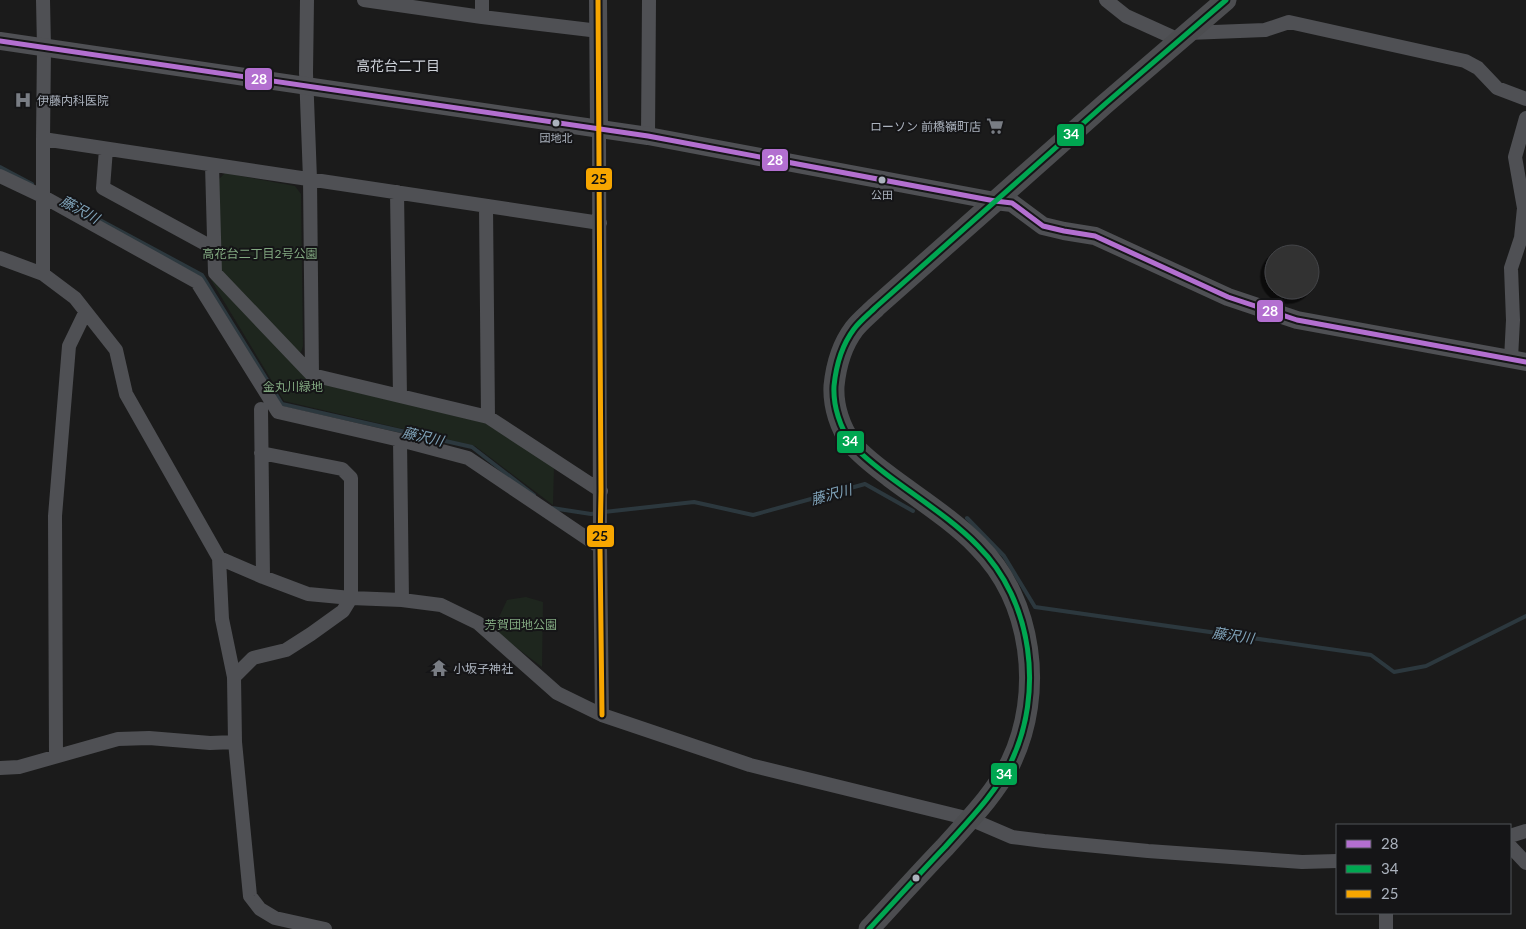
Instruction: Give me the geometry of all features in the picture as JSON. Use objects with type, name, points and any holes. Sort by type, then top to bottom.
[{"type":"main road","points":[[869,929],[970,819],[997,786],[1011,761],[1020,739],[1028,704],[1030,682],[1023,624],[1008,588],[990,560],[978,546],[880,469],[851,443],[837,415],[834,392],[838,360],[854,329],[876,307],[1226,0]]},
{"type":"street","points":[[43,0],[43,274]]},
{"type":"street","points":[[307,0],[312,375]]},
{"type":"street","points":[[364,0],[395,2],[482,17],[599,31]]},
{"type":"street","points":[[482,0],[482,17]]},
{"type":"street","points":[[598,0],[602,715]]},
{"type":"street","points":[[648,136],[649,0]]},
{"type":"street","points":[[1106,0],[1126,16],[1184,36],[1265,30],[1289,22],[1464,62],[1478,68],[1497,88],[1526,99]]},
{"type":"street","points":[[0,41],[648,136],[1012,203],[1042,226],[1095,236],[1228,297],[1297,320],[1518,361],[1513,320],[1511,268],[1521,238],[1524,208],[1515,157],[1526,118]]},
{"type":"street","points":[[42,139],[600,223]]},
{"type":"street","points":[[106,149],[104,188],[215,249]]},
{"type":"street","points":[[212,166],[216,273],[312,375],[488,417],[601,490]]},
{"type":"street","points":[[0,176],[42,196],[197,282],[278,412],[468,458],[600,547]]},
{"type":"street","points":[[397,192],[400,396]]},
{"type":"street","points":[[486,206],[488,417]]},
{"type":"street","points":[[0,258],[43,274],[74,298],[116,350],[126,394],[219,558],[222,619],[234,677],[235,742],[250,896],[260,910],[275,918],[325,929]]},
{"type":"street","points":[[56,756],[55,516],[69,346],[85,312]]},
{"type":"street","points":[[261,409],[263,577]]},
{"type":"street","points":[[400,440],[402,600]]},
{"type":"street","points":[[234,677],[253,658],[286,650],[311,634],[342,611],[351,598],[351,478],[342,469],[261,453]]},
{"type":"street","points":[[219,558],[308,594],[402,600],[441,605],[478,623],[557,693],[602,715],[750,765],[970,819],[1012,837],[1148,852],[1302,862],[1336,861]]},
{"type":"street","points":[[0,768],[18,767],[118,740],[149,738],[210,743],[235,742]]},
{"type":"street","points":[[1511,836],[1526,831]]},
{"type":"street","points":[[1511,847],[1526,862]]},
{"type":"street","points":[[1386,914],[1386,929]]},
{"type":"green space","name":"高花台二丁目2号公園","points":[[225,173],[295,186],[301,194],[303,346],[301,352],[296,351],[220,272],[219,179]]},
{"type":"green space","name":"金丸川緑地","points":[[213,277],[309,381],[485,423],[554,467],[553,505],[475,446],[284,401],[211,280]]},
{"type":"green space","name":"芳賀団地公園","points":[[526,597],[543,602],[542,667],[493,630],[507,600]]},
{"type":"building","points":[[1287,245],[1297,245],[1311,253],[1317,262],[1319,272],[1317,282],[1311,291],[1297,299],[1287,299],[1277,294],[1270,287],[1265,277],[1265,267],[1270,257],[1277,250]]},
{"type":"waterway","name":"藤沢川","points":[[0,167],[32,184]]},
{"type":"waterway","name":"藤沢川","points":[[98,219],[202,275],[282,404],[472,447],[534,495]]},
{"type":"waterway","name":"藤沢川","points":[[604,512],[694,502],[753,515],[865,484],[913,511]]},
{"type":"waterway","name":"藤沢川","points":[[552,508],[591,514],[597,513]]},
{"type":"waterway","name":"藤沢川","points":[[967,518],[1004,556],[1035,607],[1371,655],[1394,672],[1426,666],[1526,616]]},
{"type":"transit line","name":"25","points":[[598,0],[602,715]]},
{"type":"transit line","name":"34","points":[[869,929],[972,817],[1005,774],[1021,735],[1028,707],[1030,678],[1028,649],[1021,620],[1011,593],[997,568],[968,537],[947,519],[870,462],[856,449],[848,438],[838,417],[834,394],[836,371],[840,356],[854,329],[876,307],[1105,104],[1226,0]]},
{"type":"transit line","name":"28","points":[[0,41],[648,136],[1012,203],[1043,226],[1095,236],[1228,297],[1297,320],[1526,362]]},
{"type":"place","name":"伊藤内科医院","points":[[23,100]]},
{"type":"place","name":"団地北","points":[[556,123]]},
{"type":"place","name":"ローソン 前橋嶺町店","points":[[995,126]]},
{"type":"place","name":"公田","points":[[882,180]]},
{"type":"place","name":"小坂子神社","points":[[439,668]]},
{"type":"district","name":"高花台二丁目","points":[[398,65]]}]
